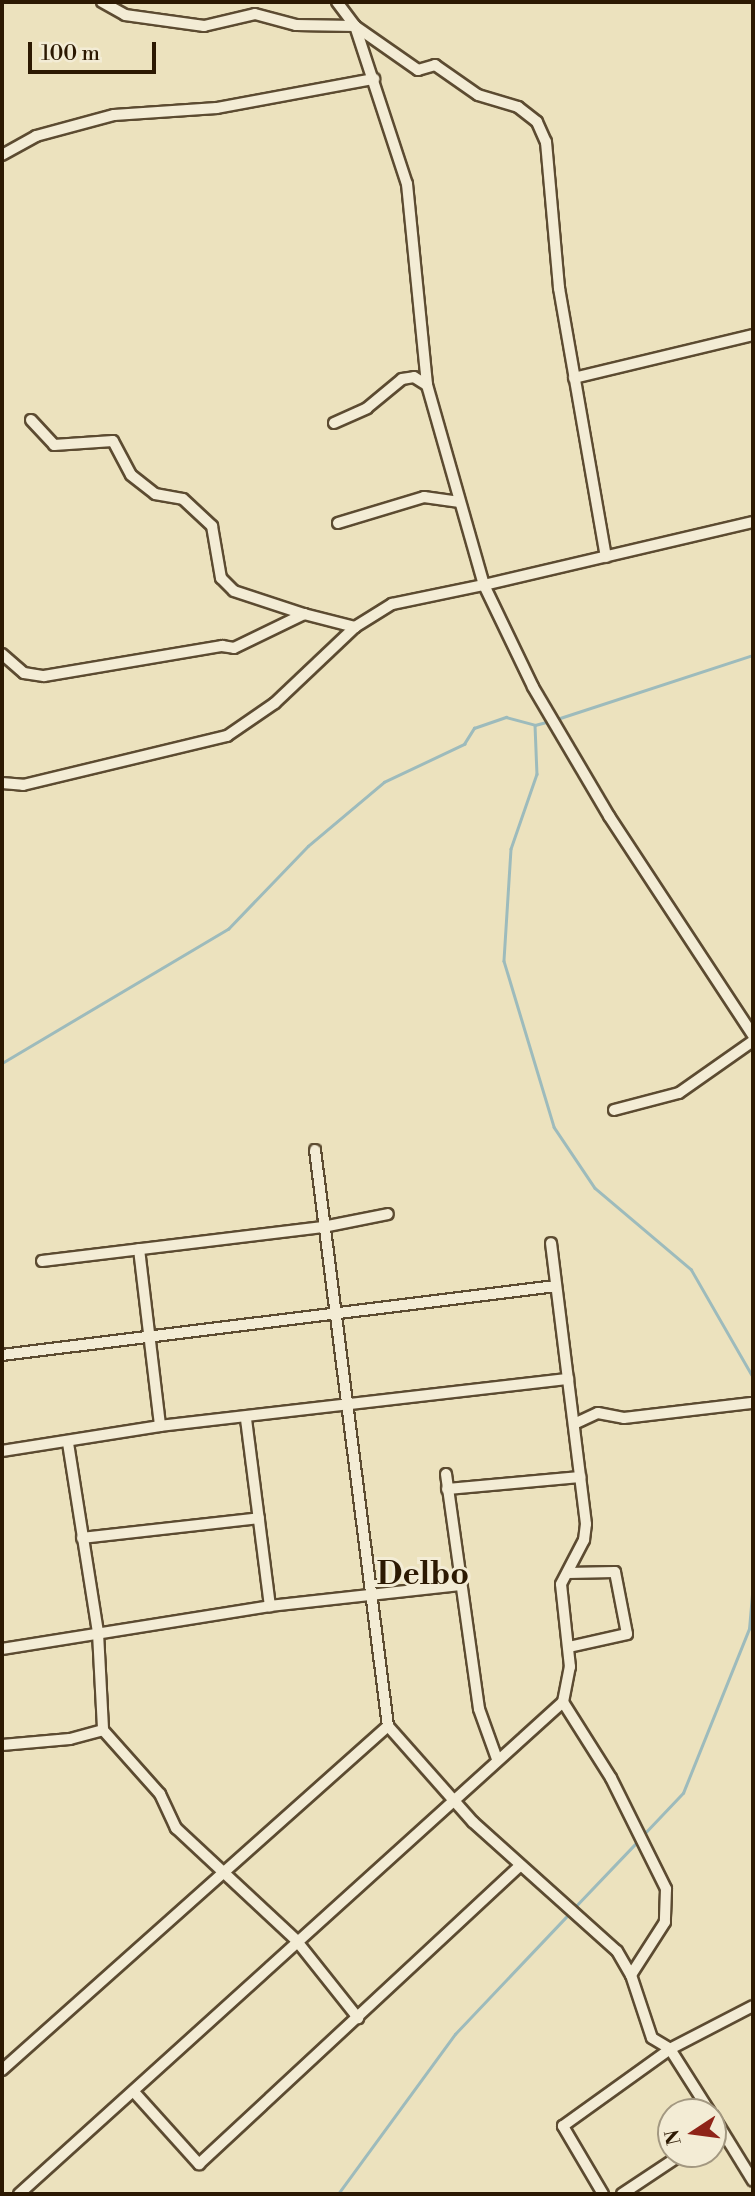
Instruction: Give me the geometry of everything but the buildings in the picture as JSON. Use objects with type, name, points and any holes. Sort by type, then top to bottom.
[{"type":"street","points":[[102,2],[125,15],[204,26],[255,14],[296,25],[355,26],[418,70],[435,65],[478,95],[518,107],[537,122],[546,142],[559,288],[606,557]]},
{"type":"street","points":[[337,2],[355,26],[407,184],[426,384],[484,585],[533,687],[609,817],[753,1035]]},
{"type":"street","points":[[2,155],[36,136],[114,115],[217,108],[374,79]]},
{"type":"street","points":[[575,378],[753,335]]},
{"type":"street","points":[[334,423],[366,408],[402,379],[414,377],[426,384]]},
{"type":"street","points":[[31,420],[54,445],[113,442],[131,475],[155,494],[183,499],[212,526],[221,578],[234,591],[355,627]]},
{"type":"street","points":[[338,523],[424,497],[460,502]]},
{"type":"street","points":[[2,783],[23,785],[236,733],[355,627],[391,604],[753,522]]},
{"type":"street","points":[[2,654],[24,673],[44,676],[222,646],[234,648],[304,614]]},
{"type":"street","points":[[614,1110],[678,1093],[753,1041]]},
{"type":"street","points":[[314,1150],[369,1595],[388,1726],[519,1867],[617,1951],[631,1975],[652,2038],[670,2049],[702,2098]]},
{"type":"street","points":[[42,1261],[323,1227],[388,1214]]},
{"type":"street","points":[[551,1243],[580,1477],[584,1540],[568,1573],[560,1600],[569,1647],[563,1702],[611,1778],[666,1889],[665,1922],[631,1975]]},
{"type":"street","points":[[139,1249],[160,1426]]},
{"type":"street","points":[[2,1355],[334,1316],[556,1286]]},
{"type":"street","points":[[2,1451],[68,1443],[160,1426],[246,1419],[568,1379]]},
{"type":"street","points":[[574,1424],[598,1413],[624,1418],[751,1403]]},
{"type":"street","points":[[246,1419],[270,1606]]},
{"type":"street","points":[[68,1443],[98,1633],[103,1730],[160,1794],[176,1828],[296,1940],[358,2018]]},
{"type":"street","points":[[446,1474],[480,1709],[497,1759]]},
{"type":"street","points":[[447,1489],[580,1477]]},
{"type":"street","points":[[82,1538],[259,1518]]},
{"type":"street","points":[[568,1573],[615,1572],[627,1634],[569,1647]]},
{"type":"street","points":[[2,1649],[270,1606],[460,1585]]},
{"type":"street","points":[[19,2194],[135,2093],[296,1940],[563,1702]]},
{"type":"street","points":[[2,2070],[221,1872],[388,1726]]},
{"type":"street","points":[[2,1745],[70,1739],[103,1730]]},
{"type":"street","points":[[135,2093],[199,2164],[519,1867]]},
{"type":"street","points":[[603,2194],[564,2126],[670,2049],[752,2008]]},
{"type":"street","points":[[727,2145],[753,2181]]},
{"type":"street","points":[[622,2194],[661,2168]]},
{"type":"waterway","points":[[557,719],[753,655]]},
{"type":"waterway","points":[[2,1063],[228,929],[308,846],[384,782],[464,744],[474,728],[506,717],[535,725],[550,721]]},
{"type":"waterway","points":[[535,725],[537,774],[511,849],[504,961],[554,1127],[595,1188],[691,1269],[753,1377]]},
{"type":"waterway","points":[[643,1835],[683,1793],[749,1629],[753,1583]]},
{"type":"waterway","points":[[573,1909],[639,1840]]},
{"type":"waterway","points":[[338,2194],[455,2034],[569,1914]]},
{"type":"district","name":"Delbo","points":[[423,1574]]}]
